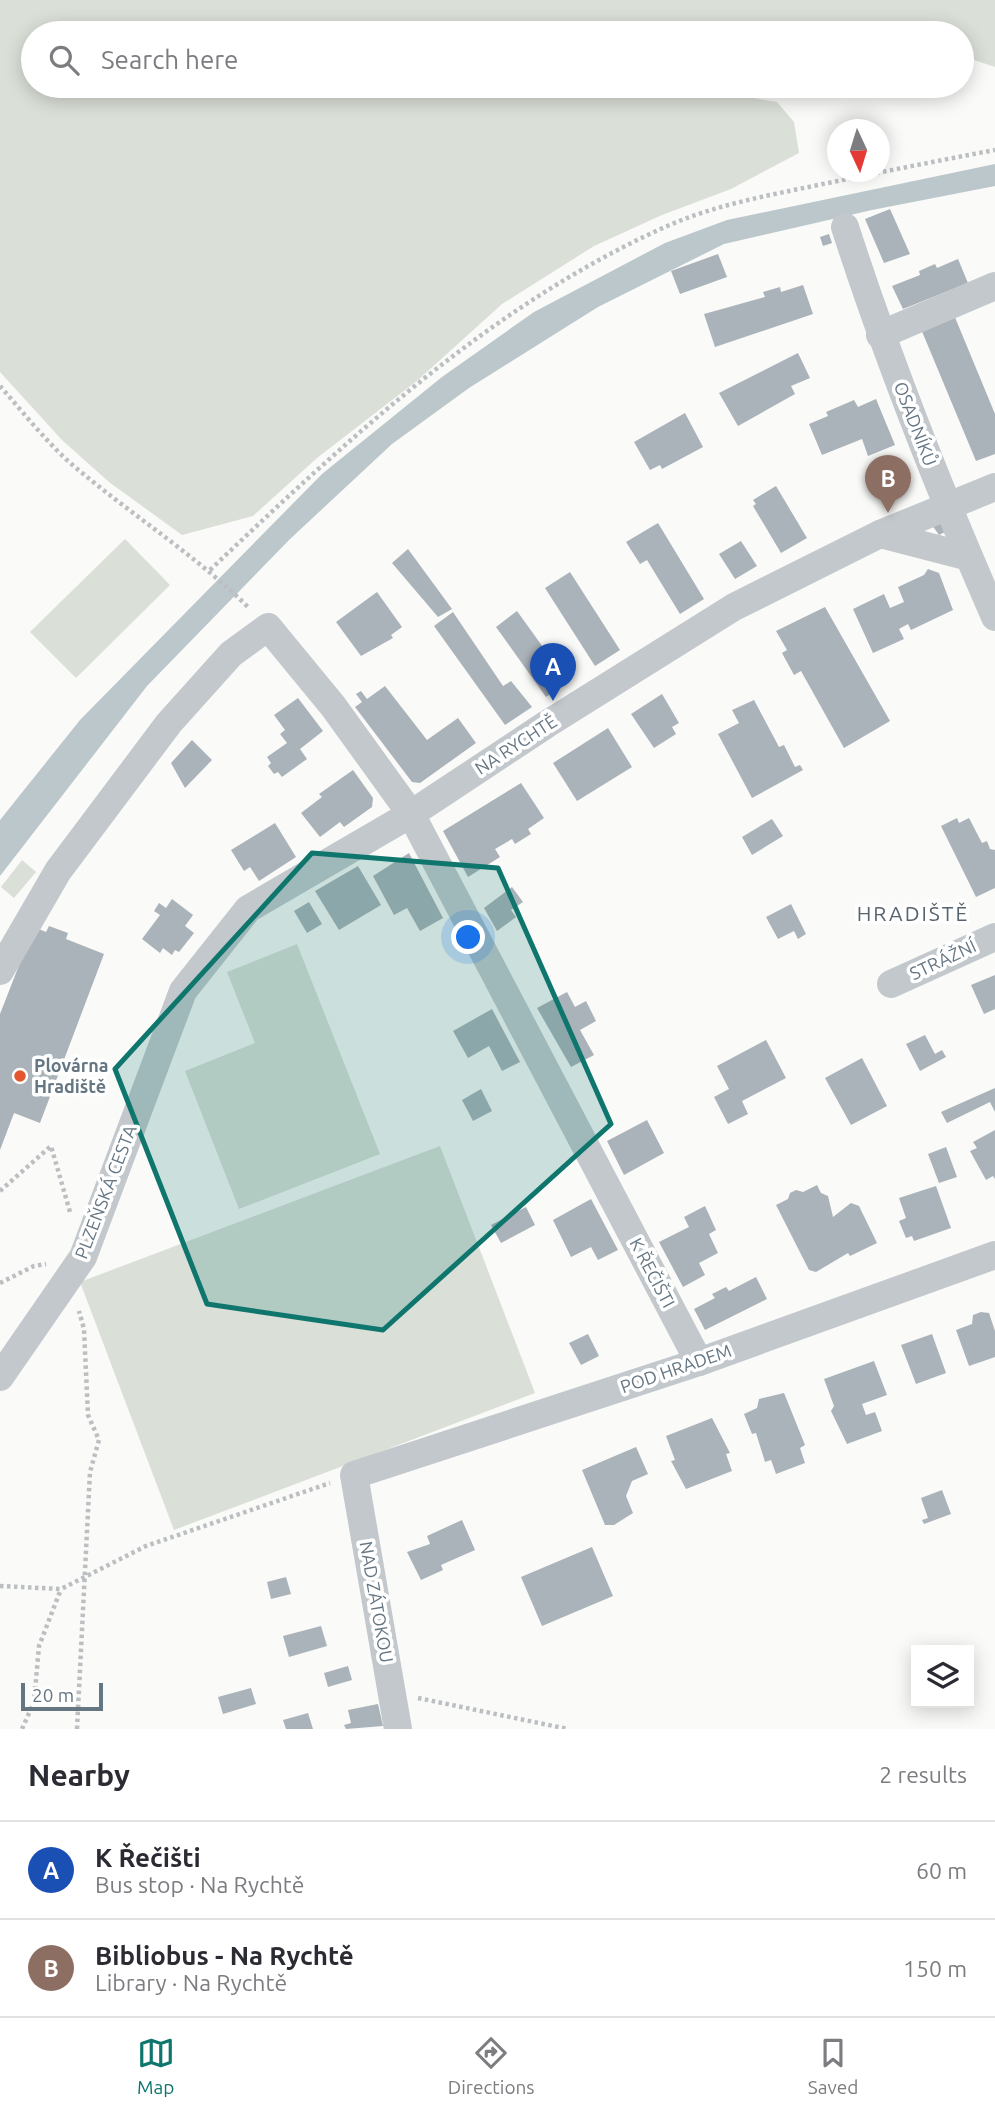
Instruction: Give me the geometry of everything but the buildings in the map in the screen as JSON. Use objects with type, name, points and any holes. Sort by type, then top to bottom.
[{"type":"street","name":"OSADNÍKŮ","points":[[845,227],[880,335],[947,505],[995,617]]},
{"type":"street","points":[[880,335],[995,286]]},
{"type":"street","name":"NA RYCHTĚ","points":[[183,991],[248,909],[411,814],[734,607],[880,534],[995,487]]},
{"type":"street","points":[[880,534],[969,557]]},
{"type":"street","name":"K ŘEČIŠTI","points":[[0,971],[58,871],[169,723],[231,654],[268,627],[333,706],[411,814],[699,1362]]},
{"type":"street","name":"STRÁŽNÍ","points":[[891,984],[995,937]]},
{"type":"street","name":"PLZEŇSKÁ CESTA","points":[[0,1377],[76,1267],[183,991]]},
{"type":"street","name":"POD HRADEM","points":[[354,1475],[699,1362],[995,1255]]},
{"type":"street","name":"NAD ZÁTOKOU","points":[[354,1475],[398,1729]]},
{"type":"path","points":[[210,570],[356,435],[440,367],[529,304],[603,260],[666,227],[734,203],[995,149]]},
{"type":"path","points":[[0,386],[66,460],[142,521],[210,570],[236,595]]},
{"type":"path","points":[[0,1191],[51,1146],[76,1267],[84,1329],[88,1415],[99,1440],[90,1472],[77,1729]]},
{"type":"path","points":[[0,1586],[61,1589],[146,1546],[354,1475]]},
{"type":"path","points":[[22,1729],[34,1702],[39,1646],[61,1589]]},
{"type":"path","points":[[392,1693],[568,1729]]},
{"type":"highlighted area","points":[[312,853],[498,868],[611,1124],[383,1330],[207,1304],[115,1069]]},
{"type":"shaded area","points":[[0,0],[995,0],[995,67],[974,60],[974,21],[21,21],[21,98],[753,98],[777,102],[794,122],[799,153],[731,189],[662,215],[594,246],[502,304],[418,380],[317,458],[253,516],[182,535],[109,482],[62,440],[0,372]]},
{"type":"shaded area","points":[[995,164],[995,186],[872,210],[724,244],[598,307],[469,388],[392,444],[289,540],[147,686],[0,876],[0,820],[80,720],[322,474],[442,377],[534,312],[665,243],[727,220]]},
{"type":"shaded area","points":[[125,539],[170,585],[76,678],[30,632]]},
{"type":"shaded area","points":[[22,860],[36,872],[14,898],[1,887]]},
{"type":"shaded area","points":[[297,944],[380,1154],[239,1209],[185,1071],[255,1043],[227,972]]},
{"type":"shaded area","points":[[440,1146],[535,1393],[174,1530],[80,1282]]},
{"type":"place","name":"Bibliobus - Na Rychtě","points":[[888,513]]},
{"type":"place","name":"K Řečišti","points":[[553,701]]},
{"type":"place","name":"Plovárna Hradiště","points":[[20,1076]]},
{"type":"district","name":"HRADIŠTĚ","points":[[913,914]]}]
